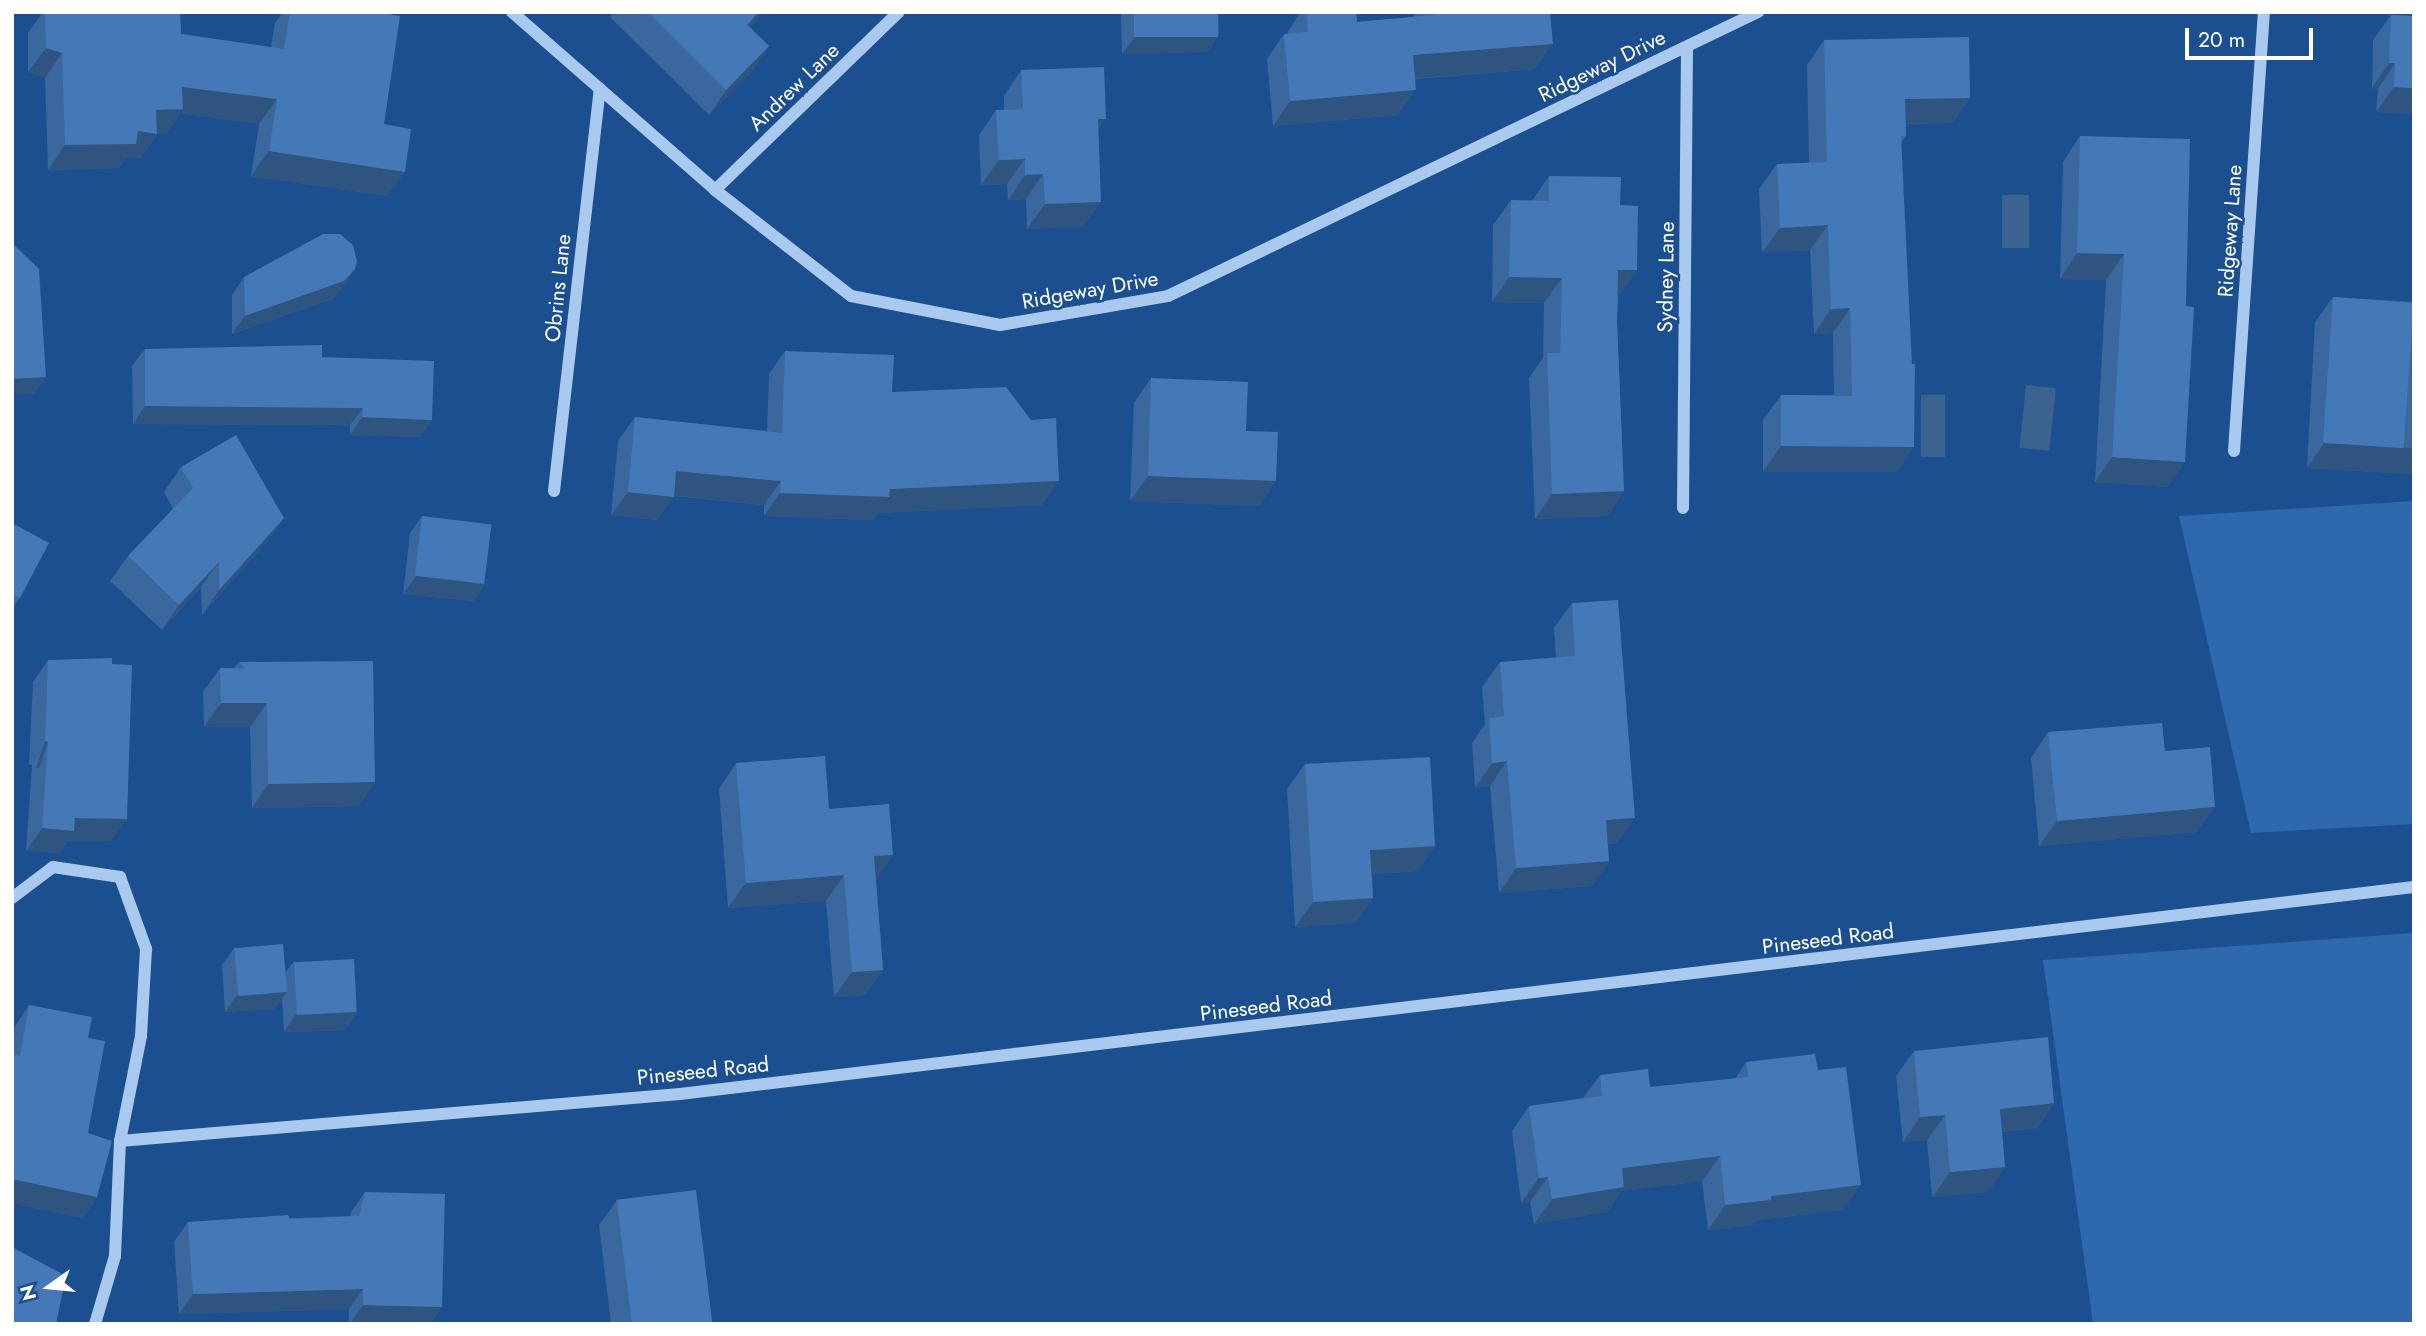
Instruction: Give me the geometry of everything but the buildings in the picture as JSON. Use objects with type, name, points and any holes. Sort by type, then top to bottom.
[{"type":"street","name":"Ridgeway Drive","points":[[512,12],[715,190],[851,296],[1000,325],[1168,296],[1759,12]]},
{"type":"street","name":"Andrew Lane","points":[[715,190],[899,12]]},
{"type":"street","name":"Ridgeway Lane","points":[[2234,452],[2264,12]]},
{"type":"street","name":"Sydney Lane","points":[[1683,508],[1687,47]]},
{"type":"street","name":"Obrins Lane","points":[[554,491],[600,89]]},
{"type":"street","points":[[12,898],[53,867],[120,877],[146,949],[141,1036],[120,1141],[116,1256],[95,1324]]},
{"type":"street","name":"Pineseed Road","points":[[120,1141],[680,1094],[2414,887]]},
{"type":"shaded area","points":[[2002,195],[2029,195],[2029,248],[2002,248]]},
{"type":"shaded area","points":[[2026,385],[2056,388],[2049,451],[2019,448]]},
{"type":"shaded area","points":[[1921,395],[1945,395],[1945,457],[1921,457]]},
{"type":"shaded area","points":[[2414,501],[2414,824],[2251,833],[2179,516]]},
{"type":"shaded area","points":[[2414,933],[2414,1324],[2093,1324],[2043,960]]}]
